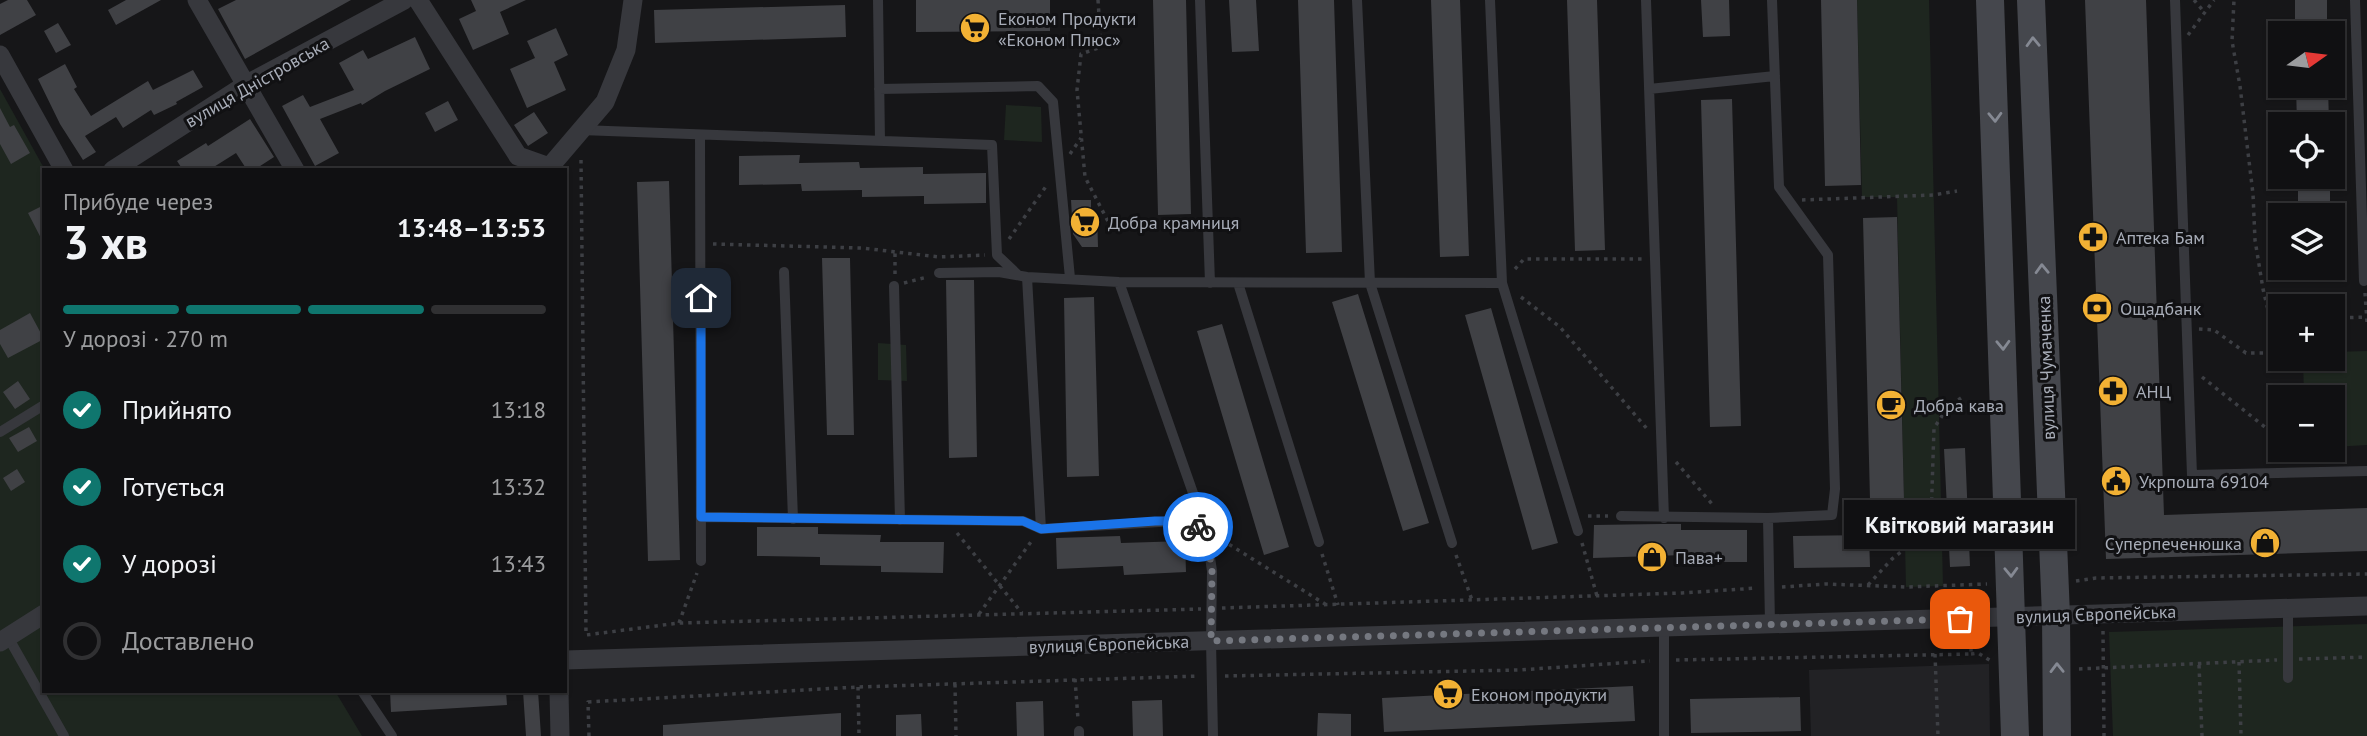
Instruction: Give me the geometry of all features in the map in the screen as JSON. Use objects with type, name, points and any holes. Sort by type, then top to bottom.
[{"type":"street","points":[[197,0],[294,168]]},
{"type":"street","name":"вулиця Дністровська","points":[[116,168],[247,84],[404,0]]},
{"type":"street","points":[[418,0],[518,156],[547,168]]},
{"type":"street","points":[[550,168],[605,102],[626,50],[633,0]]},
{"type":"street","points":[[1990,0],[2015,736]]},
{"type":"street","name":"вулиця Чумаченка","points":[[2031,0],[2056,616],[2057,736]]},
{"type":"street","points":[[0,55],[64,168]]},
{"type":"street","name":"вулиця Європейська","points":[[567,660],[2367,606]]},
{"type":"street","points":[[4,640],[42,615]]},
{"type":"street","points":[[559,693],[560,736]]},
{"type":"lane","points":[[878,0],[880,141]]},
{"type":"lane","points":[[1200,0],[1210,283]]},
{"type":"lane","points":[[1357,0],[1370,283],[1452,543]]},
{"type":"lane","points":[[1490,0],[1502,283],[1578,531]]},
{"type":"lane","points":[[1646,0],[1664,518]]},
{"type":"lane","points":[[1620,516],[1723,518],[1832,514],[1835,489],[1828,254],[1779,187],[1772,0]]},
{"type":"lane","points":[[2175,0],[2192,475],[2367,471]]},
{"type":"lane","points":[[2355,0],[2364,281]]},
{"type":"lane","points":[[1649,89],[1774,76]]},
{"type":"lane","points":[[878,89],[1038,86],[1053,102],[1070,278]]},
{"type":"lane","points":[[580,131],[992,145],[997,255],[1023,276],[1041,529]]},
{"type":"lane","points":[[700,135],[701,561]]},
{"type":"lane","points":[[784,272],[793,519]]},
{"type":"lane","points":[[939,273],[999,272],[1119,282],[1502,283]]},
{"type":"lane","points":[[1119,282],[1206,530],[1212,571],[1213,736]]},
{"type":"lane","points":[[1238,283],[1318,542]]},
{"type":"lane","points":[[894,286],[900,520]]},
{"type":"lane","points":[[0,432],[42,406]]},
{"type":"lane","points":[[701,517],[1023,521],[1041,529],[1176,521],[1206,530]]},
{"type":"lane","points":[[1768,517],[1770,624]]},
{"type":"lane","points":[[2288,609],[2288,678]]},
{"type":"lane","points":[[1664,627],[1664,736]]},
{"type":"lane","points":[[4,640],[64,736]]},
{"type":"lane","points":[[363,693],[392,736]]},
{"type":"path","points":[[1098,0],[1101,47],[1081,54],[1077,90],[1085,177],[1114,233]]},
{"type":"path","points":[[2194,0],[2205,13]]},
{"type":"path","points":[[2176,43],[2191,33],[2214,0]]},
{"type":"path","points":[[2234,0],[2232,41],[2252,181],[2255,240],[2268,304]]},
{"type":"path","points":[[580,131],[586,635],[679,623],[1472,601],[1825,584],[1906,587],[1993,584]]},
{"type":"path","points":[[701,243],[862,248],[939,257],[997,255],[1081,138]]},
{"type":"path","points":[[1789,200],[1933,195],[1957,191]]},
{"type":"path","points":[[895,252],[894,286],[939,273]]},
{"type":"path","points":[[1655,259],[1524,259],[1502,283],[1560,327],[1723,518]]},
{"type":"path","points":[[2364,281],[2367,322]]},
{"type":"path","points":[[2345,318],[2367,317]]},
{"type":"path","points":[[2187,332],[2196,329],[2214,330],[2246,353],[2268,353]]},
{"type":"path","points":[[2188,366],[2268,429]]},
{"type":"path","points":[[1868,585],[1892,559],[1920,537],[1931,520],[1934,428],[1948,407],[1961,398]]},
{"type":"path","points":[[1574,517],[1620,516]]},
{"type":"path","points":[[947,521],[1022,613]]},
{"type":"path","points":[[979,614],[1041,529]]},
{"type":"path","points":[[1206,530],[1327,605]]},
{"type":"path","points":[[1578,531],[1597,596]]},
{"type":"path","points":[[1318,542],[1338,605]]},
{"type":"path","points":[[1452,543],[1472,601]]},
{"type":"path","points":[[679,623],[701,561]]},
{"type":"path","points":[[2076,581],[2096,578],[2367,574]]},
{"type":"path","points":[[2103,631],[2104,736]]},
{"type":"path","points":[[1971,640],[1971,654]]},
{"type":"path","points":[[1935,654],[1938,736]]},
{"type":"path","points":[[589,736],[588,702],[858,687],[1075,679],[1519,670],[1664,660],[1935,654],[1984,656],[1995,668]]},
{"type":"path","points":[[2078,669],[2367,657]]},
{"type":"path","points":[[2239,662],[2241,736]]},
{"type":"path","points":[[2199,665],[2202,736]]},
{"type":"path","points":[[1075,679],[1079,734]]},
{"type":"path","points":[[955,684],[956,736]]},
{"type":"path","points":[[858,687],[859,736]]},
{"type":"shaded area","points":[[1857,0],[1929,0],[1943,586],[1906,587],[1897,197],[1862,197]]},
{"type":"shaded area","points":[[0,89],[44,168],[42,693],[336,693],[362,736],[0,736]]},
{"type":"shaded area","points":[[1006,105],[1041,107],[1042,142],[1004,140]]},
{"type":"shaded area","points":[[878,343],[906,345],[907,381],[878,380]]},
{"type":"shaded area","points":[[2367,351],[2367,445],[2345,446],[2345,385],[2304,385],[2303,371],[2345,371],[2345,352]]},
{"type":"shaded area","points":[[2367,624],[2367,736],[2113,736],[2109,632]]},
{"type":"shaded area","points":[[1989,664],[1990,736],[1811,736],[1809,670]]},
{"type":"building","points":[[8,0],[27,0],[36,15],[0,35],[0,4]]},
{"type":"building","points":[[126,0],[161,0],[116,25],[108,10]]},
{"type":"building","points":[[236,0],[351,0],[245,59],[218,9]]},
{"type":"building","points":[[471,0],[526,0],[500,12],[509,34],[473,50],[459,19],[476,11]]},
{"type":"building","points":[[916,0],[1050,0],[1050,31],[916,32]]},
{"type":"building","points":[[1153,0],[1186,0],[1191,214],[1158,215]]},
{"type":"building","points":[[1229,0],[1256,0],[1259,51],[1232,52]]},
{"type":"building","points":[[1298,0],[1334,0],[1342,252],[1306,253]]},
{"type":"building","points":[[1431,0],[1460,0],[1469,256],[1440,257]]},
{"type":"building","points":[[1567,0],[1597,0],[1605,250],[1575,251]]},
{"type":"building","points":[[1701,0],[1729,0],[1730,36],[1703,37]]},
{"type":"building","points":[[1821,0],[1857,0],[1861,185],[1825,186]]},
{"type":"building","points":[[2085,0],[2146,0],[2164,515],[2367,508],[2367,551],[2106,559]]},
{"type":"building","points":[[2295,0],[2327,0],[2327,21],[2295,21]]},
{"type":"building","points":[[845,5],[846,37],[655,43],[654,10]]},
{"type":"building","points":[[58,23],[71,45],[56,53],[44,31]]},
{"type":"building","points":[[556,28],[568,55],[554,62],[566,90],[527,108],[510,69],[535,58],[527,41]]},
{"type":"building","points":[[415,37],[430,69],[362,105],[361,103],[320,119],[339,153],[315,166],[282,106],[303,95],[310,107],[354,90],[339,63],[363,50],[368,59]]},
{"type":"building","points":[[65,64],[77,87],[74,89],[91,116],[148,81],[153,90],[193,70],[203,87],[176,102],[177,104],[154,115],[151,110],[123,128],[116,117],[85,136],[96,152],[83,160],[60,124],[38,79]]},
{"type":"building","points":[[2296,98],[2328,98],[2329,112],[2297,112]]},
{"type":"building","points":[[1732,99],[1741,426],[1710,427],[1701,100]]},
{"type":"building","points":[[448,101],[458,120],[435,132],[425,113]]},
{"type":"building","points":[[0,108],[10,127],[14,125],[30,153],[11,164],[0,144]]},
{"type":"building","points":[[534,112],[548,133],[528,146],[514,125]]},
{"type":"building","points":[[250,119],[274,157],[257,168],[246,168],[236,153],[212,168],[182,168],[177,161],[206,143],[208,146]]},
{"type":"building","points":[[800,155],[799,163],[859,162],[860,168],[923,167],[923,174],[986,173],[986,203],[924,204],[924,196],[862,197],[862,190],[802,191],[801,184],[739,185],[739,156]]},
{"type":"building","points":[[669,181],[680,560],[648,561],[637,182]]},
{"type":"building","points":[[2298,189],[2330,189],[2330,203],[2298,203]]},
{"type":"building","points":[[1071,200],[1091,200],[1091,213],[1097,212],[1098,247],[1082,247],[1073,234]]},
{"type":"building","points":[[42,206],[42,240],[28,213]]},
{"type":"building","points":[[1897,217],[1905,540],[1871,540],[1863,218]]},
{"type":"building","points":[[822,258],[850,258],[854,435],[827,435]]},
{"type":"building","points":[[946,280],[974,280],[977,457],[949,458]]},
{"type":"building","points":[[1358,294],[1429,523],[1403,531],[1332,302]]},
{"type":"building","points":[[1094,297],[1099,476],[1067,477],[1064,298]]},
{"type":"building","points":[[1491,308],[1558,543],[1532,550],[1465,315]]},
{"type":"building","points":[[30,313],[42,340],[8,358],[0,344],[0,330]]},
{"type":"building","points":[[1222,324],[1289,547],[1264,555],[1197,331]]},
{"type":"building","points":[[18,381],[30,399],[15,409],[3,392]]},
{"type":"building","points":[[29,427],[37,441],[18,452],[9,438]]},
{"type":"building","points":[[1965,448],[1970,566],[1950,567],[1944,449]]},
{"type":"building","points":[[17,469],[25,482],[11,491],[3,478]]},
{"type":"building","points":[[1681,524],[1681,530],[1747,530],[1747,562],[1684,562],[1684,555],[1593,558],[1594,525]]},
{"type":"building","points":[[757,527],[818,527],[818,534],[881,535],[880,542],[944,542],[943,573],[881,572],[881,566],[820,565],[820,557],[757,556]]},
{"type":"building","points":[[1869,535],[1870,567],[1794,568],[1793,536]]},
{"type":"building","points":[[1120,536],[1121,543],[1185,541],[1186,572],[1124,575],[1123,566],[1057,569],[1056,538]]},
{"type":"building","points":[[1633,686],[1635,721],[1384,732],[1382,698]]},
{"type":"building","points":[[390,693],[506,693],[507,705],[391,712]]},
{"type":"building","points":[[523,693],[538,693],[541,736],[526,736]]},
{"type":"building","points":[[1800,697],[1801,731],[1691,733],[1690,699]]},
{"type":"building","points":[[1162,700],[1163,736],[1133,736],[1132,701]]},
{"type":"building","points":[[1043,701],[1044,736],[1017,736],[1016,702]]},
{"type":"building","points":[[841,713],[841,736],[663,736],[663,725]]},
{"type":"building","points":[[1318,713],[1351,714],[1351,736],[1317,736]]},
{"type":"building","points":[[921,714],[922,736],[896,736],[896,715]]},
{"type":"way so far","points":[[1198,527],[1206,530],[1212,571],[1211,641],[1960,619]]},
{"type":"place","name":"Економ Продукти «Економ Плюс»","points":[[975,28]]},
{"type":"place","name":"Добра крамниця","points":[[1085,222]]},
{"type":"place","name":"Аптека Бам","points":[[2093,237]]},
{"type":"place","name":"Ощадбанк","points":[[2097,308]]},
{"type":"place","name":"АНЦ","points":[[2113,391]]},
{"type":"place","name":"Добра кава","points":[[1891,405]]},
{"type":"place","name":"Укрпошта 69104","points":[[2116,481]]},
{"type":"place","name":"Суперпеченюшка","points":[[2265,543]]},
{"type":"place","name":"Пава+","points":[[1652,557]]},
{"type":"place","name":"Квітковий магазин","points":[[1960,619]]},
{"type":"place","name":"Економ продукти","points":[[1448,694]]},
{"type":"route","points":[[701,298],[701,517],[1023,521],[1041,529],[1176,521],[1198,527]]}]
